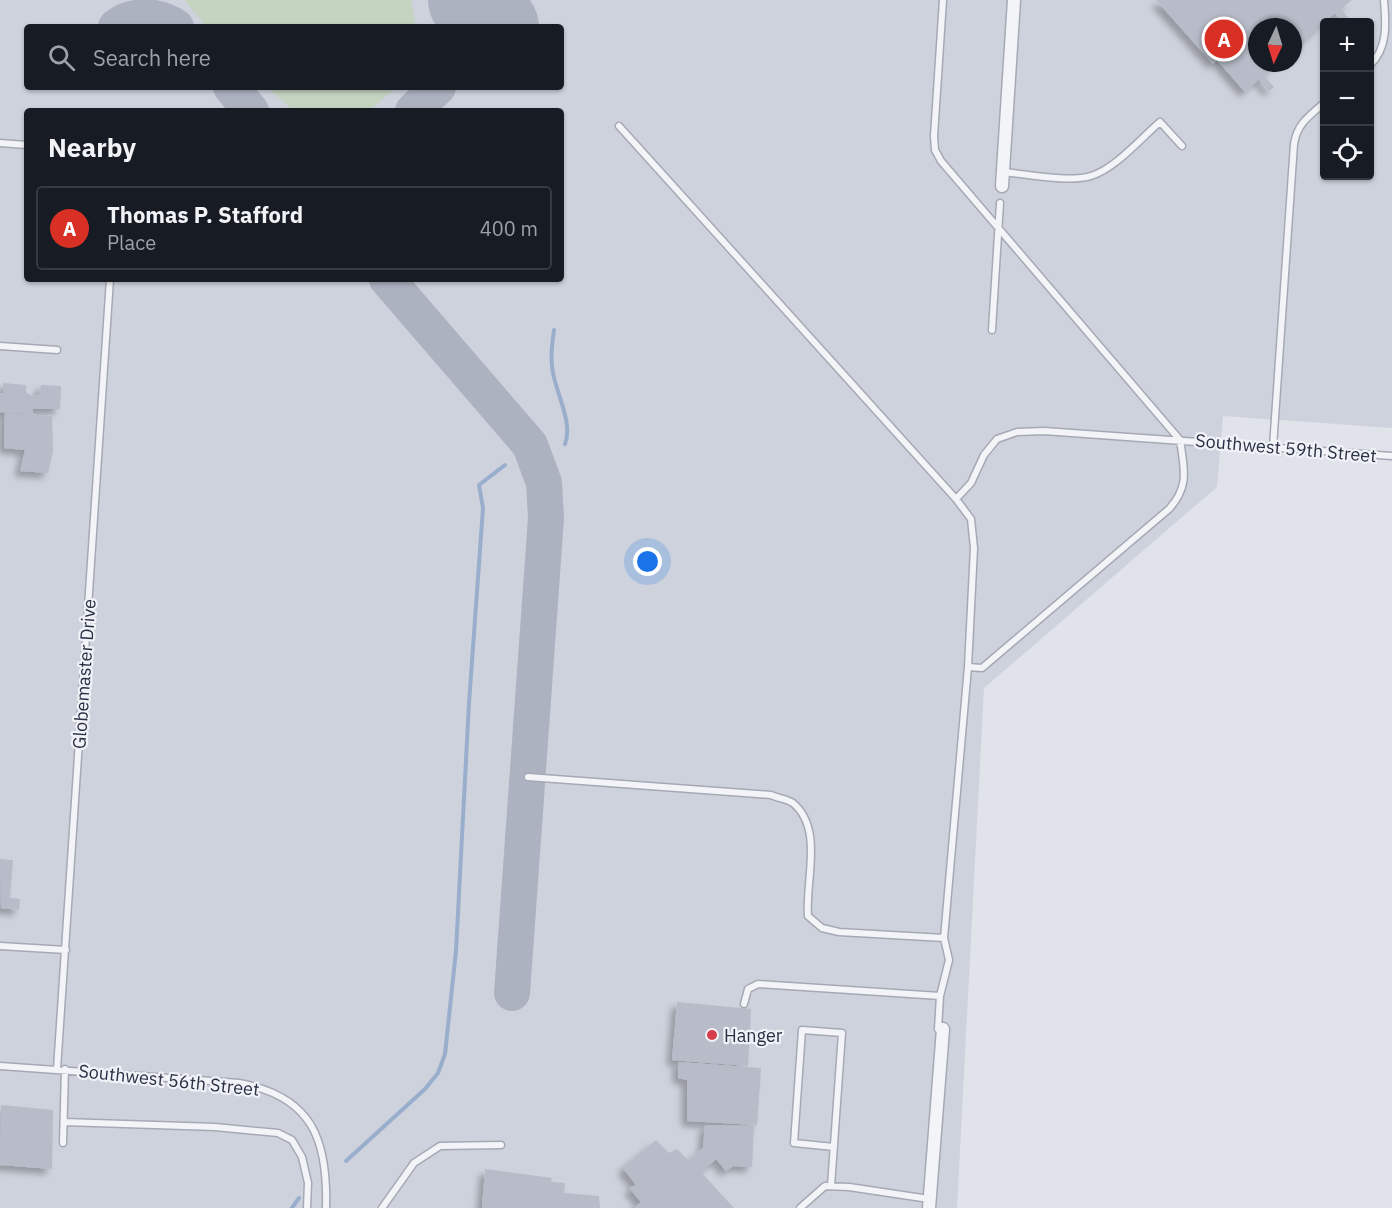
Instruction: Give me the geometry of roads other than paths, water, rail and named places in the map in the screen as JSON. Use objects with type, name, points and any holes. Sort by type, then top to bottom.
[{"type":"street","points":[[1002,186],[1014,0]]},
{"type":"street","points":[[929,1203],[940,1029]]},
{"type":"lane","points":[[942,0],[935,150],[941,161],[1180,440],[1184,481],[1181,496],[1169,509],[982,668],[968,667]]},
{"type":"lane","points":[[1374,61],[1380,54],[1384,40],[1384,0]]},
{"type":"lane","points":[[1274,447],[1294,144],[1296,131],[1303,121],[1320,106]]},
{"type":"lane","points":[[1003,172],[1089,176],[1102,171],[1160,122],[1182,146]]},
{"type":"lane","points":[[619,126],[956,499],[971,519],[974,548],[968,667],[944,938],[949,960],[940,996],[940,1029]]},
{"type":"lane","points":[[0,143],[24,145]]},
{"type":"lane","points":[[992,330],[1000,203]]},
{"type":"lane","name":"Globemaster Drive","points":[[57,1069],[110,282]]},
{"type":"lane","points":[[0,346],[57,350]]},
{"type":"lane","name":"Southwest 59th Street","points":[[956,499],[970,483],[984,455],[997,439],[1017,432],[1044,431],[1392,456]]},
{"type":"lane","points":[[528,777],[771,795],[792,802],[807,821],[810,844],[808,916],[822,928],[839,932],[944,938]]},
{"type":"lane","points":[[0,946],[66,950]]},
{"type":"lane","points":[[744,1004],[748,989],[758,984],[940,996]]},
{"type":"lane","points":[[831,1186],[834,1147],[842,1033],[802,1030],[794,1143],[834,1147]]},
{"type":"lane","name":"Southwest 56th Street","points":[[0,1066],[64,1069],[265,1087],[285,1099],[306,1118],[317,1134],[326,1166],[326,1208]]},
{"type":"lane","points":[[63,1143],[64,1069]]},
{"type":"lane","points":[[64,1122],[116,1122],[278,1133],[292,1140],[302,1157],[308,1183],[307,1208]]},
{"type":"lane","points":[[382,1208],[414,1163],[440,1146],[501,1145]]},
{"type":"lane","points":[[800,1208],[825,1186],[929,1203]]},
{"type":"waterway","points":[[554,330],[552,368],[566,418],[565,444]]},
{"type":"waterway","points":[[346,1161],[425,1089],[438,1073],[445,1054],[456,951],[469,703],[483,508],[479,485],[505,465]]},
{"type":"waterway","points":[[292,1208],[299,1198]]},
{"type":"place","name":"Thomas P. Stafford","points":[[1224,39]]},
{"type":"place","name":"Hanger","points":[[712,1035]]}]
